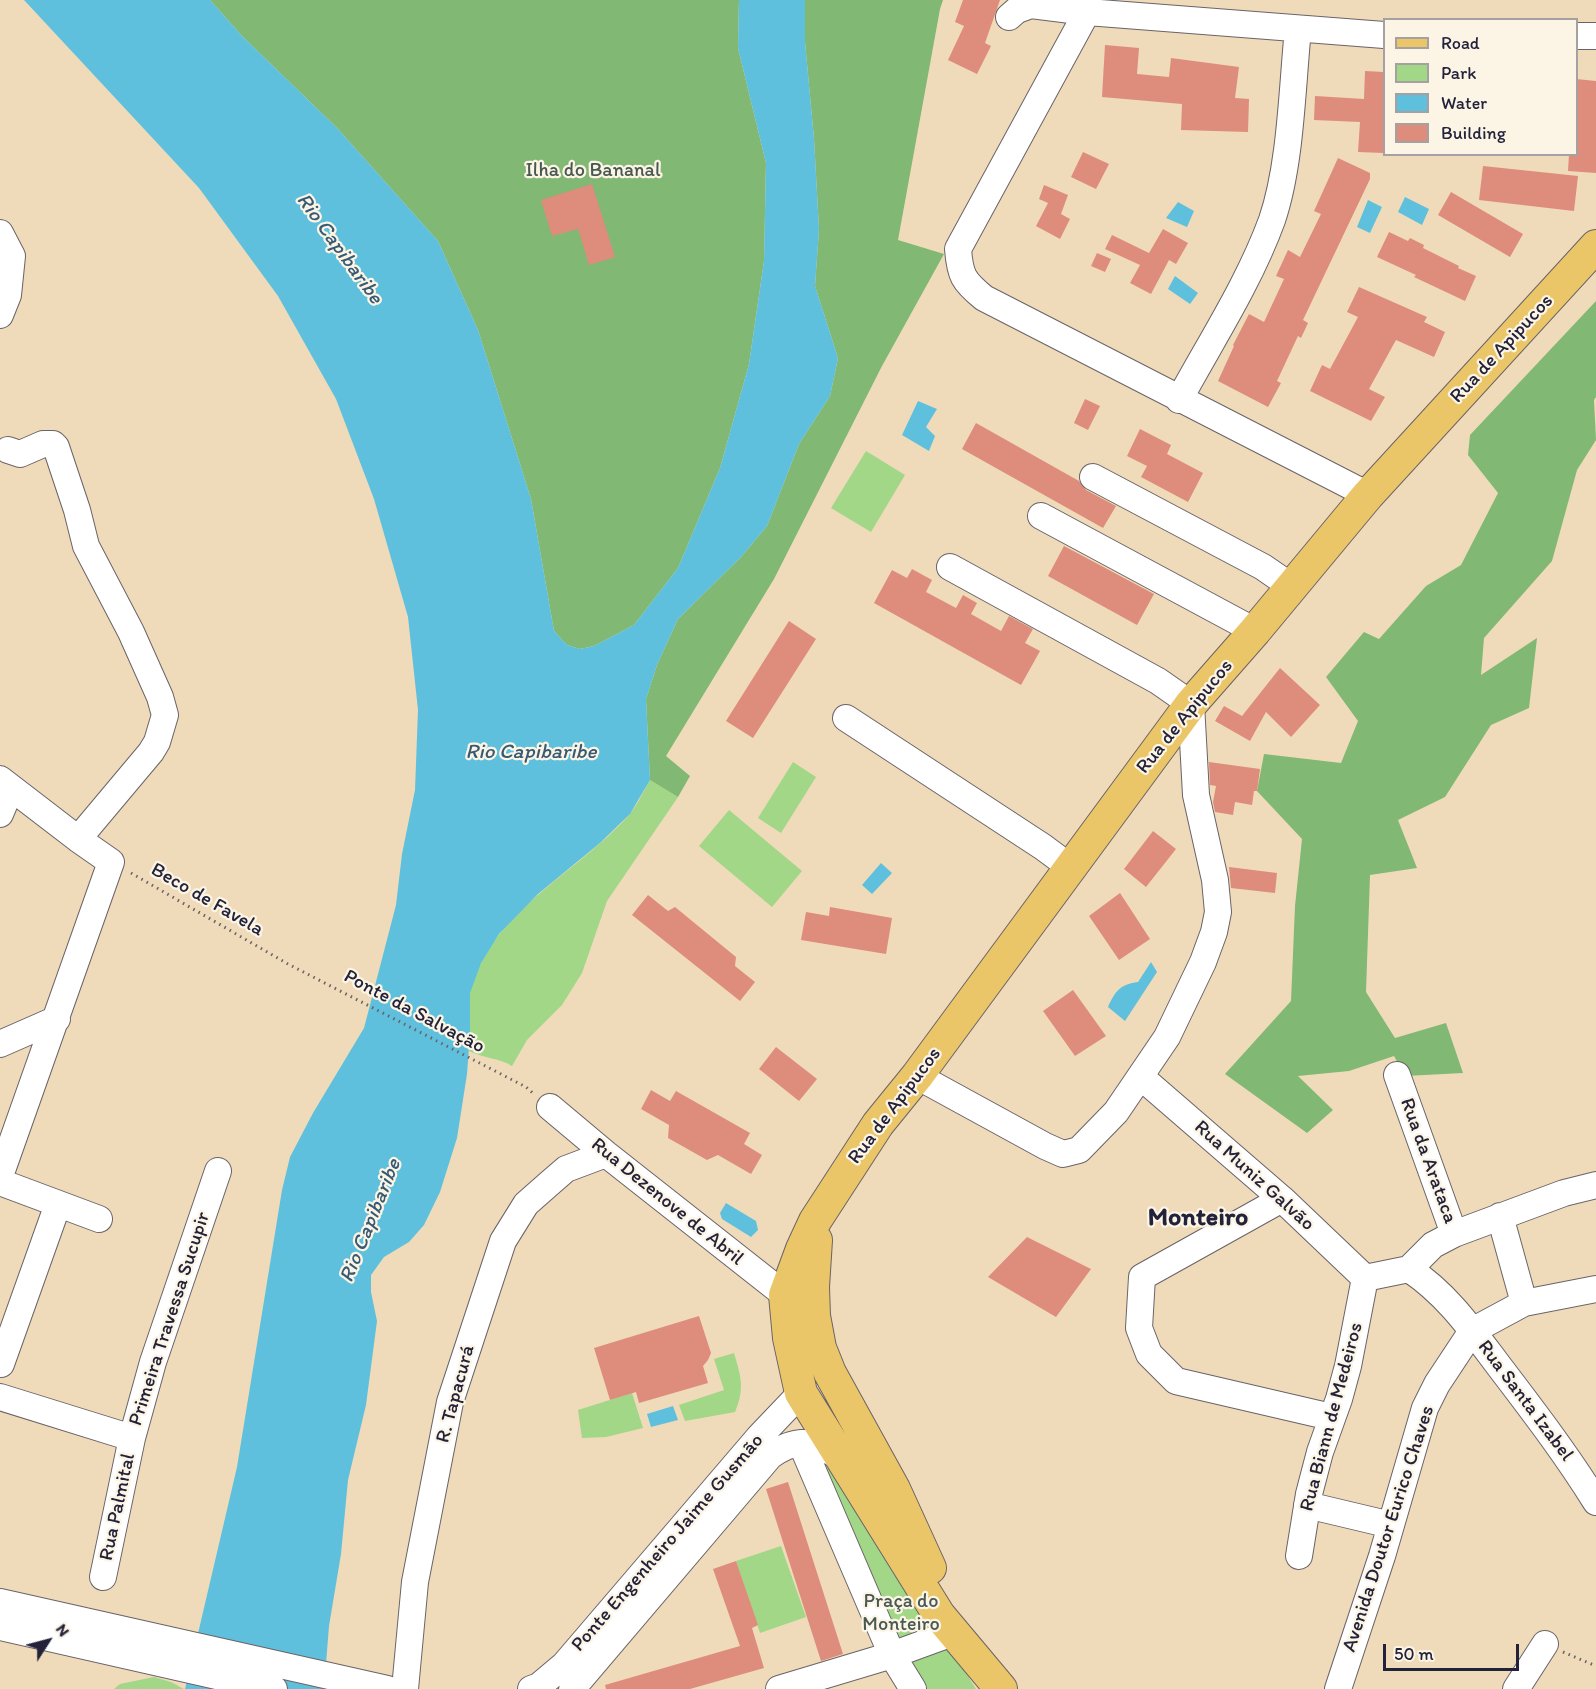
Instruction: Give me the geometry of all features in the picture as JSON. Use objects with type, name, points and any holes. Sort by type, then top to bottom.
[{"type":"main road","name":"Rua de Apipucos","points":[[785,1295],[815,1221],[878,1124],[917,1077],[1191,704],[1256,631],[1368,495],[1596,246]]},
{"type":"main road","points":[[815,1221],[814,1316],[820,1348],[830,1373],[894,1489],[946,1599],[955,1632]]},
{"type":"main road","points":[[785,1295],[789,1338],[801,1393],[935,1609],[1001,1689]]},
{"type":"main road","points":[[801,1393],[819,1406],[858,1451],[880,1481],[894,1489]]},
{"type":"street","points":[[1009,17],[1017,10],[1031,5],[1087,12],[1383,35]]},
{"type":"street","points":[[1087,12],[958,249],[960,271],[971,287],[984,298],[1368,495]]},
{"type":"street","points":[[1179,400],[1248,276],[1272,219],[1284,170],[1298,28]]},
{"type":"street","points":[[1578,36],[1596,36]]},
{"type":"street","points":[[0,233],[12,256],[8,295],[0,315]]},
{"type":"street","points":[[3,447],[20,454],[43,444],[53,444],[56,447],[77,510],[86,546],[131,633],[160,697],[165,715],[151,752],[78,839]]},
{"type":"street","points":[[1093,477],[1263,567],[1292,587]]},
{"type":"street","points":[[1041,516],[1256,631]]},
{"type":"street","points":[[917,1077],[1045,1146],[1063,1154],[1072,1153],[1087,1143],[1116,1112],[1167,1037],[1203,962],[1214,932],[1218,912],[1215,880],[1196,795],[1191,704],[1158,681],[950,567]]},
{"type":"street","points":[[846,718],[1070,867]]},
{"type":"street","points":[[0,814],[6,784],[111,862],[0,1176]]},
{"type":"street","points":[[0,1044],[57,1019]]},
{"type":"street","name":"Rua da Arataca","points":[[1396,1075],[1454,1234],[1564,1193],[1596,1185]]},
{"type":"street","name":"Rua Muniz Galvão","points":[[1141,1077],[1282,1199],[1365,1278]]},
{"type":"street","name":"Rua Dezenove de Abril","points":[[550,1107],[785,1295]]},
{"type":"street","name":"R. Tapacurá","points":[[405,1689],[415,1582],[450,1402],[502,1241],[526,1204],[566,1169],[606,1154]]},
{"type":"street","name":"Primeira Travessa Sucupir","points":[[0,1397],[132,1438],[153,1362],[218,1171]]},
{"type":"street","points":[[0,1182],[99,1219]]},
{"type":"street","points":[[1282,1199],[1142,1276],[1139,1328],[1149,1354],[1176,1381],[1331,1417]]},
{"type":"street","points":[[1,1364],[58,1204]]},
{"type":"street","points":[[1500,1216],[1524,1304]]},
{"type":"street","points":[[1365,1278],[1409,1269],[1433,1245],[1454,1234]]},
{"type":"street","points":[[1409,1269],[1437,1290],[1457,1310],[1472,1331]]},
{"type":"street","name":"Rua Biann de Medeiros","points":[[1299,1556],[1307,1505],[1320,1452],[1348,1366],[1365,1278]]},
{"type":"street","name":"Avenida Doutor Eurico Chaves","points":[[1338,1689],[1391,1525],[1425,1408],[1437,1384],[1472,1331],[1524,1304],[1596,1289]]},
{"type":"street","name":"Rua Santa Izabel","points":[[1472,1331],[1569,1459],[1596,1502]]},
{"type":"street","name":"Ponte Engenheiro Jaime Gusmão","points":[[572,1689],[764,1446],[801,1393]]},
{"type":"street","name":"Rua Palmital","points":[[103,1577],[132,1438]]},
{"type":"street","points":[[844,1460],[823,1447],[808,1442],[801,1443],[892,1655],[914,1689]]},
{"type":"street","name":"Ponte Engenheiro Jaime Gusmão","points":[[764,1446],[785,1447],[801,1443]]},
{"type":"street","name":"Ponte Engenheiro Jaime Gusmão","points":[[531,1689],[539,1686],[564,1665],[764,1446]]},
{"type":"street","points":[[1307,1505],[1391,1525]]},
{"type":"street","points":[[0,1602],[387,1689]]},
{"type":"street","points":[[0,1627],[274,1689]]},
{"type":"street","points":[[779,1689],[892,1655],[955,1632]]},
{"type":"street","points":[[1516,1689],[1545,1644]]},
{"type":"path","name":"Beco de Favela","points":[[111,862],[288,964]]},
{"type":"path","name":"Ponte da Salvação","points":[[288,964],[526,1087]]},
{"type":"path","points":[[1545,1644],[1596,1666]]},
{"type":"green space","name":"Ilha do Bananal","points":[[210,0],[739,0],[738,48],[766,163],[764,261],[749,364],[720,468],[678,568],[634,625],[594,646],[580,649],[567,645],[554,631],[531,499],[478,330],[438,241],[337,128],[242,36]]},
{"type":"green space","points":[[805,0],[943,0],[898,240],[944,254],[882,366],[774,579],[666,756],[690,776],[678,797],[650,780],[646,699],[657,665],[678,619],[741,557],[767,526],[799,444],[830,396],[838,358],[815,286],[819,229],[805,42]]},
{"type":"green space","points":[[1596,301],[1596,397],[1594,400],[1596,440],[1577,470],[1552,561],[1484,638],[1481,675],[1537,638],[1529,708],[1491,725],[1445,797],[1398,820],[1417,868],[1370,875],[1366,992],[1395,1038],[1446,1023],[1463,1073],[1405,1076],[1394,1056],[1349,1071],[1298,1076],[1333,1110],[1307,1133],[1225,1074],[1291,1001],[1295,906],[1302,839],[1257,791],[1264,754],[1341,763],[1358,721],[1326,677],[1364,632],[1379,639],[1426,586],[1461,565],[1498,493],[1468,455],[1470,435]]},
{"type":"green space","points":[[866,451],[905,475],[871,532],[831,508]]},
{"type":"green space","points":[[793,762],[816,777],[781,833],[758,818]]},
{"type":"green space","points":[[650,780],[678,797],[607,901],[582,973],[562,1005],[527,1040],[512,1066],[469,1051],[470,991],[481,963],[497,938],[538,895],[607,837],[628,816]]},
{"type":"green space","points":[[729,810],[802,871],[772,907],[699,846]]},
{"type":"green space","points":[[734,1353],[741,1382],[735,1412],[685,1421],[679,1405],[724,1390],[714,1359]]},
{"type":"green space","points":[[632,1393],[643,1428],[606,1437],[582,1438],[578,1410]]},
{"type":"green space","name":"Praça do Monteiro","points":[[818,1462],[834,1472],[929,1623],[926,1630],[896,1645]]},
{"type":"green space","points":[[781,1546],[806,1617],[760,1633],[736,1561]]},
{"type":"green space","name":"Praça do Monteiro","points":[[948,1648],[953,1652],[976,1689],[918,1689],[902,1659]]},
{"type":"green space","points":[[154,1677],[184,1689],[114,1689],[120,1684]]},
{"type":"water","name":"Rio Capibaribe","points":[[24,0],[210,0],[242,36],[337,128],[438,241],[478,330],[531,499],[554,631],[567,645],[580,649],[594,646],[634,625],[678,568],[720,468],[749,364],[764,261],[766,163],[738,48],[739,0],[805,0],[805,42],[819,229],[815,286],[838,358],[830,396],[799,444],[767,526],[741,557],[678,619],[657,665],[646,699],[650,780],[630,814],[600,843],[538,894],[499,934],[481,963],[470,993],[467,1074],[457,1138],[440,1192],[424,1225],[409,1242],[384,1257],[371,1275],[371,1292],[377,1321],[366,1405],[348,1480],[341,1554],[329,1626],[324,1689],[185,1689],[237,1467],[282,1190],[290,1157],[313,1113],[364,1028],[396,905],[402,854],[415,790],[418,710],[408,617],[374,499],[336,399],[278,296],[199,188]]},
{"type":"water","points":[[1405,197],[1429,209],[1422,225],[1398,212]]},
{"type":"water","points":[[1368,200],[1382,207],[1370,233],[1357,227]]},
{"type":"water","points":[[1178,202],[1194,211],[1187,227],[1166,218]]},
{"type":"water","points":[[1175,276],[1198,293],[1190,304],[1168,289]]},
{"type":"water","points":[[918,401],[937,409],[926,427],[935,436],[929,451],[902,435]]},
{"type":"water","points":[[881,863],[892,873],[872,894],[862,885]]},
{"type":"water","points":[[1151,962],[1157,972],[1125,1021],[1108,1007],[1119,989],[1127,984],[1138,982]]},
{"type":"water","points":[[726,1203],[756,1221],[758,1230],[751,1237],[722,1219],[720,1213]]},
{"type":"water","points":[[673,1406],[678,1420],[651,1427],[647,1414]]},
{"type":"building","points":[[963,0],[1000,0],[985,43],[991,46],[977,74],[948,60],[964,26],[955,22]]},
{"type":"building","points":[[1105,45],[1139,48],[1137,74],[1169,77],[1171,58],[1239,67],[1235,98],[1249,99],[1248,132],[1181,130],[1182,104],[1102,97]]},
{"type":"building","points":[[1365,71],[1383,72],[1383,153],[1358,152],[1360,122],[1314,120],[1315,96],[1364,99]]},
{"type":"building","points":[[1578,79],[1596,81],[1596,173],[1568,171],[1569,156],[1578,156]]},
{"type":"building","points":[[1083,152],[1109,164],[1096,189],[1071,177]]},
{"type":"building","points":[[1338,158],[1370,173],[1370,179],[1303,320],[1308,323],[1301,338],[1298,336],[1277,381],[1281,383],[1268,407],[1218,381],[1249,314],[1264,322],[1284,279],[1276,276],[1288,250],[1300,257],[1321,214],[1314,211]]},
{"type":"building","points":[[1483,166],[1578,176],[1574,211],[1479,200]]},
{"type":"building","points":[[592,184],[615,257],[589,265],[578,229],[552,236],[541,200]]},
{"type":"building","points":[[1044,185],[1068,195],[1061,214],[1070,219],[1060,239],[1036,226],[1048,203],[1039,199]]},
{"type":"building","points":[[1451,192],[1523,234],[1510,257],[1438,215]]},
{"type":"building","points":[[1163,229],[1188,243],[1176,264],[1169,260],[1151,294],[1130,283],[1140,265],[1105,249],[1112,235],[1149,253]]},
{"type":"building","points":[[1389,232],[1408,241],[1410,238],[1424,245],[1423,248],[1476,276],[1465,301],[1377,257]]},
{"type":"building","points":[[1097,253],[1111,259],[1105,272],[1091,266]]},
{"type":"building","points":[[1359,287],[1427,317],[1424,322],[1445,332],[1434,357],[1396,340],[1369,389],[1385,397],[1371,421],[1310,391],[1322,365],[1330,369],[1358,317],[1347,312]]},
{"type":"building","points":[[1085,399],[1100,406],[1088,430],[1074,423]]},
{"type":"building","points":[[976,423],[1079,481],[1086,490],[1116,506],[1103,528],[962,449]]},
{"type":"building","points":[[1140,429],[1171,445],[1167,454],[1203,473],[1188,502],[1141,477],[1147,466],[1127,456]]},
{"type":"building","points":[[1064,546],[1154,594],[1137,625],[1048,576]]},
{"type":"building","points":[[912,569],[932,580],[926,592],[956,608],[963,595],[977,603],[971,614],[1001,631],[1009,616],[1033,629],[1025,643],[1040,651],[1021,685],[874,603],[892,570],[907,578]]},
{"type":"building","points":[[789,621],[816,639],[753,738],[726,721]]},
{"type":"building","points":[[1280,668],[1320,705],[1291,737],[1266,712],[1250,741],[1215,721],[1224,706],[1242,716]]},
{"type":"building","points":[[1209,762],[1260,769],[1257,791],[1254,791],[1252,805],[1235,802],[1233,815],[1215,812],[1213,802],[1216,786],[1210,785]]},
{"type":"building","points":[[1153,831],[1176,849],[1146,887],[1124,869]]},
{"type":"building","points":[[1229,867],[1277,873],[1275,893],[1231,888]]},
{"type":"building","points":[[1120,893],[1150,939],[1119,960],[1089,916]]},
{"type":"building","points":[[648,895],[668,911],[675,907],[736,957],[735,966],[755,982],[740,1001],[632,915]]},
{"type":"building","points":[[830,907],[892,918],[886,954],[801,940],[806,912],[829,916]]},
{"type":"building","points":[[1073,990],[1106,1036],[1075,1056],[1043,1011]]},
{"type":"building","points":[[776,1047],[817,1079],[799,1101],[759,1069]]},
{"type":"building","points":[[651,1090],[670,1101],[676,1091],[750,1133],[744,1144],[762,1155],[751,1174],[718,1155],[707,1160],[668,1138],[669,1125],[641,1109]]},
{"type":"building","points":[[1027,1237],[1091,1269],[1056,1317],[988,1277]]},
{"type":"building","points":[[699,1316],[711,1353],[703,1366],[708,1383],[639,1403],[636,1392],[610,1400],[594,1348]]},
{"type":"building","points":[[788,1482],[843,1654],[821,1661],[766,1489]]},
{"type":"building","points":[[736,1561],[758,1625],[752,1628],[764,1668],[690,1689],[606,1689],[605,1685],[740,1646],[713,1569]]},
{"type":"district","name":"Monteiro","points":[[1198,1218]]}]
